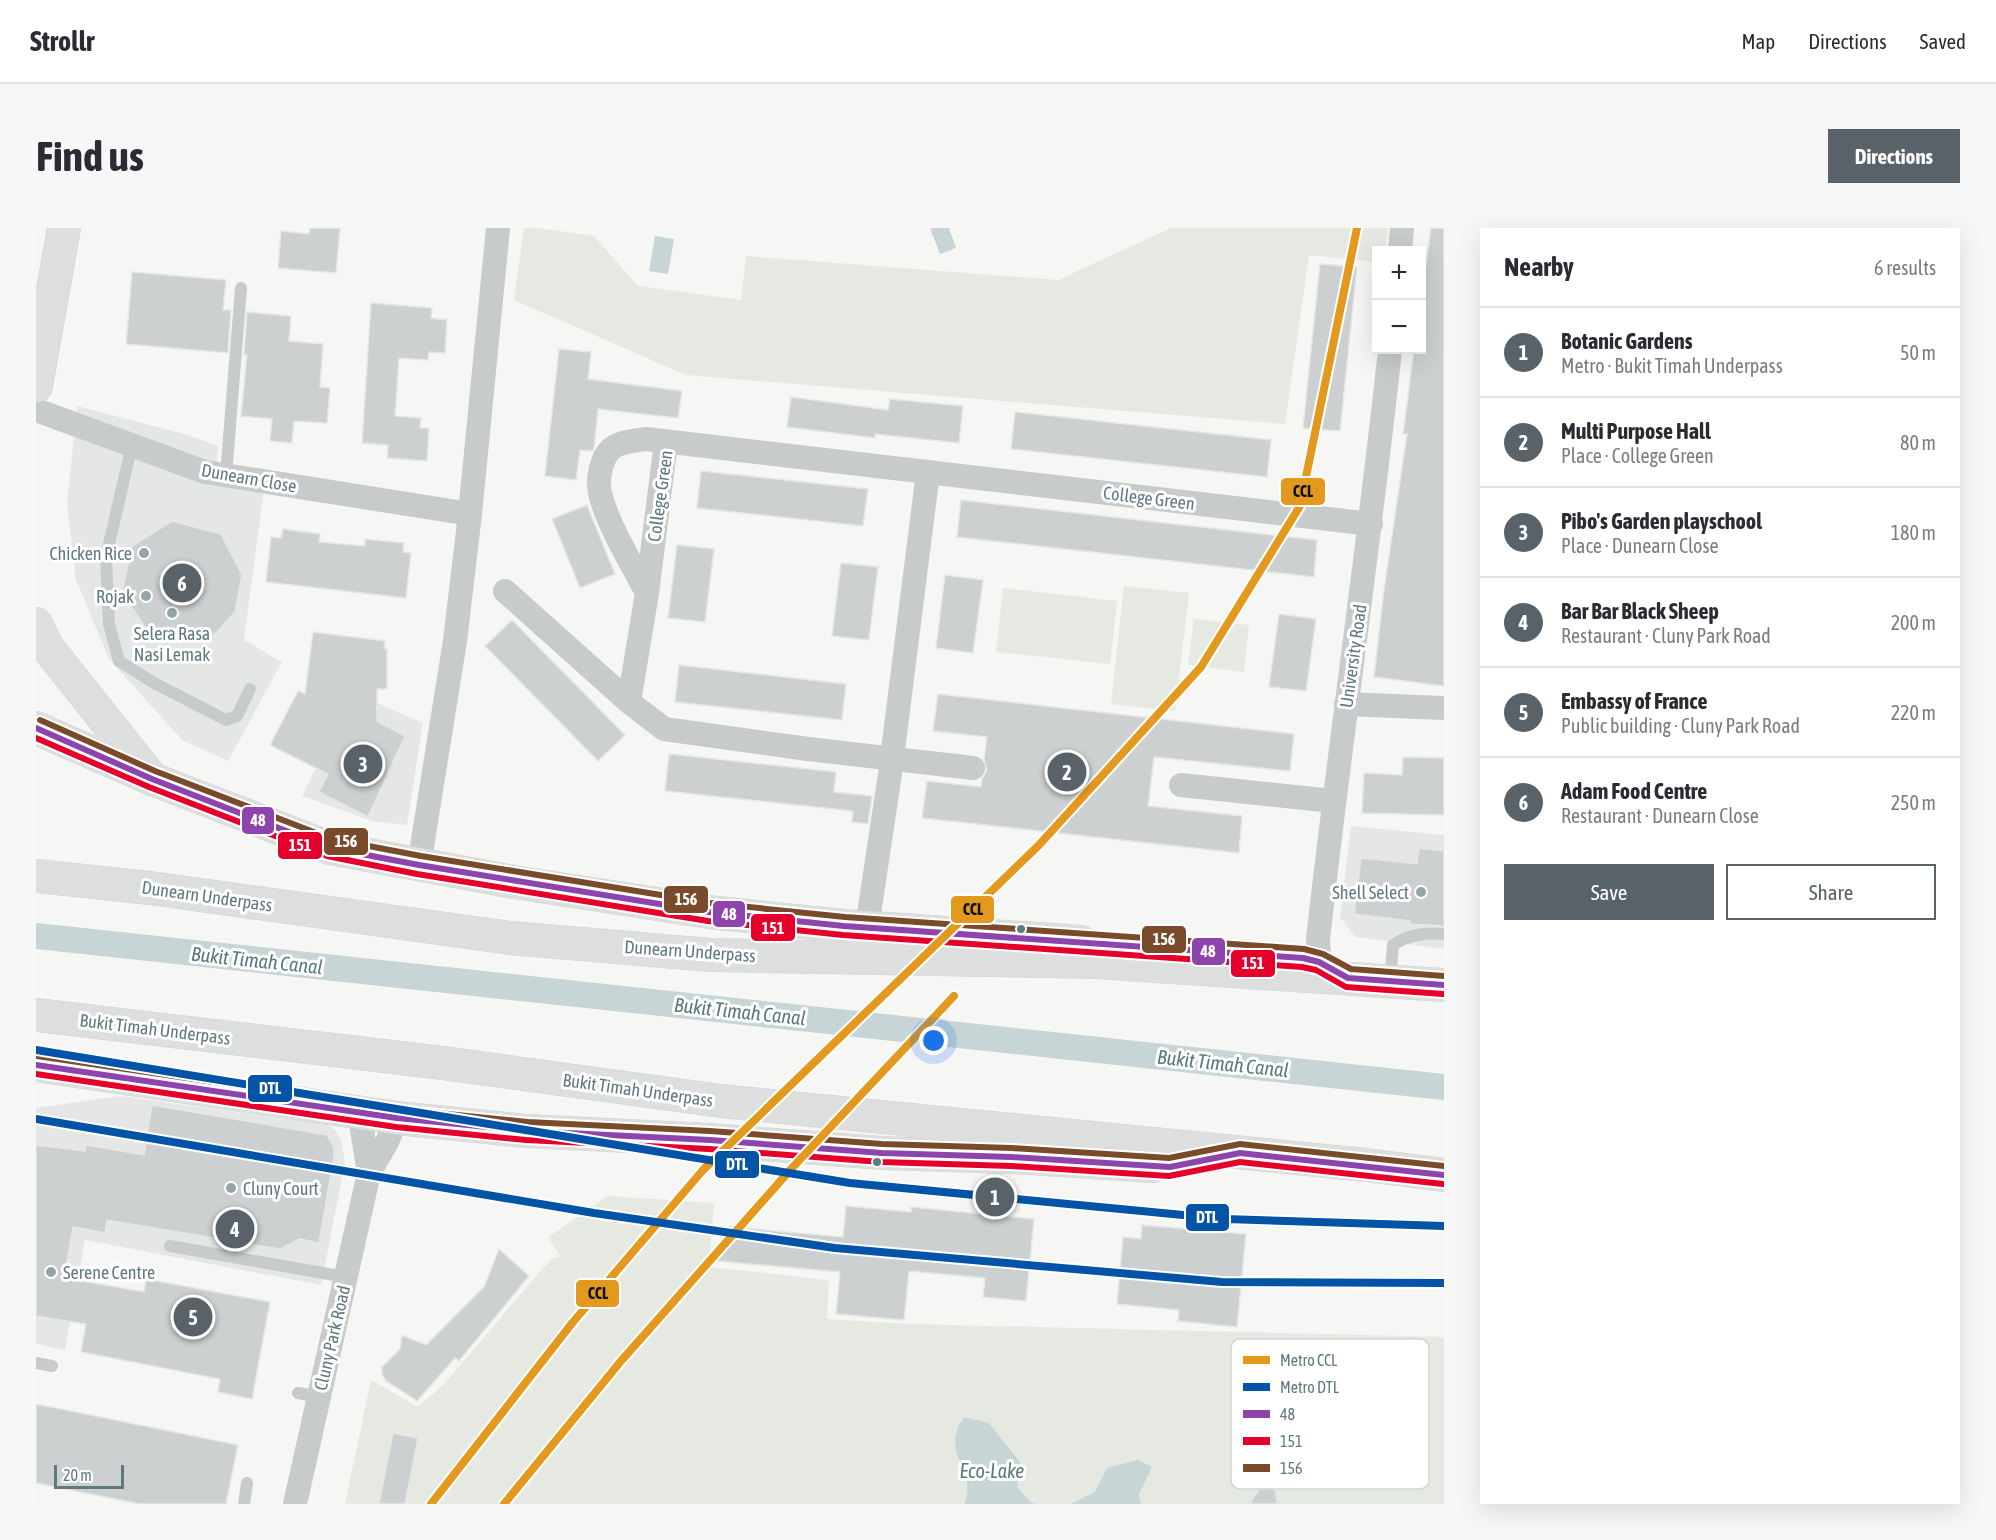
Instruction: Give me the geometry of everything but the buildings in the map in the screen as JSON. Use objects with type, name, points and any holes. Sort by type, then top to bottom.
[{"type":"highway","points":[[36,386],[64,228]]},
{"type":"highway","points":[[36,624],[48,648],[152,779]]},
{"type":"highway","points":[[36,728],[152,779],[330,849],[709,912],[867,927],[1311,960],[1348,978]]},
{"type":"highway","name":"Dunearn Underpass","points":[[36,876],[150,888],[510,938],[699,954],[1097,962],[1444,985]]},
{"type":"highway","name":"Bukit Timah Underpass","points":[[36,1015],[443,1063],[721,1101],[1444,1175]]},
{"type":"highway","points":[[36,1065],[397,1118],[526,1131],[710,1140],[882,1153],[1011,1157],[1170,1167],[1240,1153]]},
{"type":"street","points":[[419,865],[455,641],[498,228]]},
{"type":"street","points":[[1400,246],[1402,228]]},
{"type":"street","name":"University Road","points":[[1311,960],[1318,939],[1333,801],[1371,524],[1390,354]]},
{"type":"street","name":"Dunearn Close","points":[[36,410],[206,472],[470,514]]},
{"type":"street","points":[[647,593],[608,516],[599,490],[600,476],[604,458],[609,450],[617,445],[646,439],[666,442]]},
{"type":"street","name":"College Green","points":[[629,702],[647,593],[666,442],[1371,524]]},
{"type":"street","points":[[867,927],[892,759],[928,472]]},
{"type":"street","points":[[505,591],[629,702],[664,729],[973,768]]},
{"type":"street","points":[[1346,704],[1444,708]]},
{"type":"street","points":[[1181,785],[1333,801]]},
{"type":"street","name":"Cluny Park Road","points":[[359,1111],[369,1173]]},
{"type":"street","name":"Cluny Park Road","points":[[295,1504],[308,1395],[345,1277],[369,1173],[387,1142],[397,1118]]},
{"type":"lane","points":[[226,475],[241,288]]},
{"type":"lane","points":[[132,445],[106,556],[109,624],[119,661],[154,683],[226,720],[237,716],[250,688]]},
{"type":"lane","points":[[1389,981],[1393,945],[1403,938],[1437,931]]},
{"type":"lane","points":[[170,1246],[345,1277]]},
{"type":"lane","points":[[36,1363],[52,1366]]},
{"type":"lane","points":[[244,1504],[247,1483]]},
{"type":"shaded area","points":[[524,228],[594,236],[638,286],[741,300],[746,256],[1058,280],[1171,228],[1388,228],[1386,246],[1372,246],[1372,262],[1309,255],[1285,424],[686,375],[514,300]]},
{"type":"shaded area","points":[[77,406],[188,435],[218,446],[216,482],[264,489],[244,640],[282,662],[228,761],[182,740],[109,659],[76,580],[67,504]]},
{"type":"shaded area","points":[[1124,586],[1189,593],[1175,711],[1111,704]]},
{"type":"shaded area","points":[[1003,588],[1117,601],[1110,664],[996,652]]},
{"type":"shaded area","points":[[1194,619],[1249,625],[1244,672],[1188,665]]},
{"type":"shaded area","points":[[353,692],[423,723],[407,825],[372,821],[302,796]]},
{"type":"shaded area","points":[[1351,826],[1444,835],[1444,949],[1355,937],[1340,917]]},
{"type":"shaded area","points":[[120,1096],[328,1125],[335,1130],[341,1139],[345,1163],[321,1285],[85,1240],[65,1350],[36,1344],[36,1108]]},
{"type":"shaded area","points":[[608,1196],[714,1203],[709,1267],[829,1280],[827,1319],[908,1324],[1444,1337],[1444,1504],[345,1504],[371,1380],[418,1407],[444,1384],[543,1268],[552,1259],[560,1256],[548,1237]]},
{"type":"water","points":[[930,228],[949,228],[956,248],[940,254]]},
{"type":"water","points":[[655,236],[674,239],[668,274],[649,271]]},
{"type":"water","name":"Eco-Lake","points":[[964,1417],[989,1423],[1020,1462],[1017,1487],[1032,1503],[1037,1504],[964,1504],[967,1495],[966,1477],[955,1443],[957,1430]]},
{"type":"water","name":"Eco-Lake","points":[[1138,1460],[1152,1467],[1139,1494],[1141,1504],[1071,1504],[1095,1492],[1107,1468]]},
{"type":"waterway","name":"Bukit Timah Canal","points":[[36,936],[1444,1087]]},
{"type":"metro line","name":"CCL","points":[[431,1504],[573,1322],[703,1170],[1039,845],[1201,667],[1300,506],[1357,228]]},
{"type":"metro line","name":"CCL","points":[[504,1504],[621,1361],[792,1168],[954,996]]},
{"type":"metro line","name":"DTL","points":[[36,1050],[850,1183],[1225,1219],[1444,1226]]},
{"type":"metro line","name":"DTL","points":[[36,1119],[594,1213],[835,1248],[1222,1282],[1444,1283]]},
{"type":"transit line","name":"156","points":[[40,720],[155,771],[332,839],[421,856],[710,903],[845,917],[1304,949],[1323,954],[1351,969],[1444,976]]},
{"type":"transit line","name":"48","points":[[36,728],[152,779],[330,848],[419,865],[709,912],[844,926],[1303,958],[1319,962],[1348,978],[1444,985]]},
{"type":"transit line","name":"151","points":[[36,738],[149,787],[327,856],[417,874],[708,921],[843,935],[1302,967],[1316,970],[1346,987],[1443,994]]},
{"type":"transit line","name":"156","points":[[37,1056],[398,1109],[528,1122],[710,1131],[882,1144],[1012,1148],[1169,1158],[1240,1144],[1444,1166]]},
{"type":"transit line","name":"48","points":[[36,1065],[397,1118],[527,1131],[710,1140],[882,1153],[1011,1157],[1170,1167],[1240,1153],[1444,1175]]},
{"type":"transit line","name":"151","points":[[36,1074],[396,1127],[526,1140],[709,1149],[881,1162],[1011,1166],[1169,1176],[1240,1162],[1443,1184]]},
{"type":"place","name":"Chicken Rice","points":[[144,553]]},
{"type":"place","name":"Adam Food Centre","points":[[182,583]]},
{"type":"place","name":"Rojak","points":[[146,596]]},
{"type":"place","name":"Selera Rasa Nasi Lemak","points":[[172,613]]},
{"type":"place","name":"Pibo's Garden playschool","points":[[363,764]]},
{"type":"place","name":"Multi Purpose Hall","points":[[1067,772]]},
{"type":"place","name":"Shell Select","points":[[1421,892]]},
{"type":"place","name":"Cluny Court","points":[[231,1188]]},
{"type":"place","name":"Botanic Gardens","points":[[995,1197]]},
{"type":"place","name":"Bar Bar Black Sheep","points":[[235,1229]]},
{"type":"place","name":"Serene Centre","points":[[51,1272]]},
{"type":"place","name":"Embassy of France","points":[[193,1317]]}]
